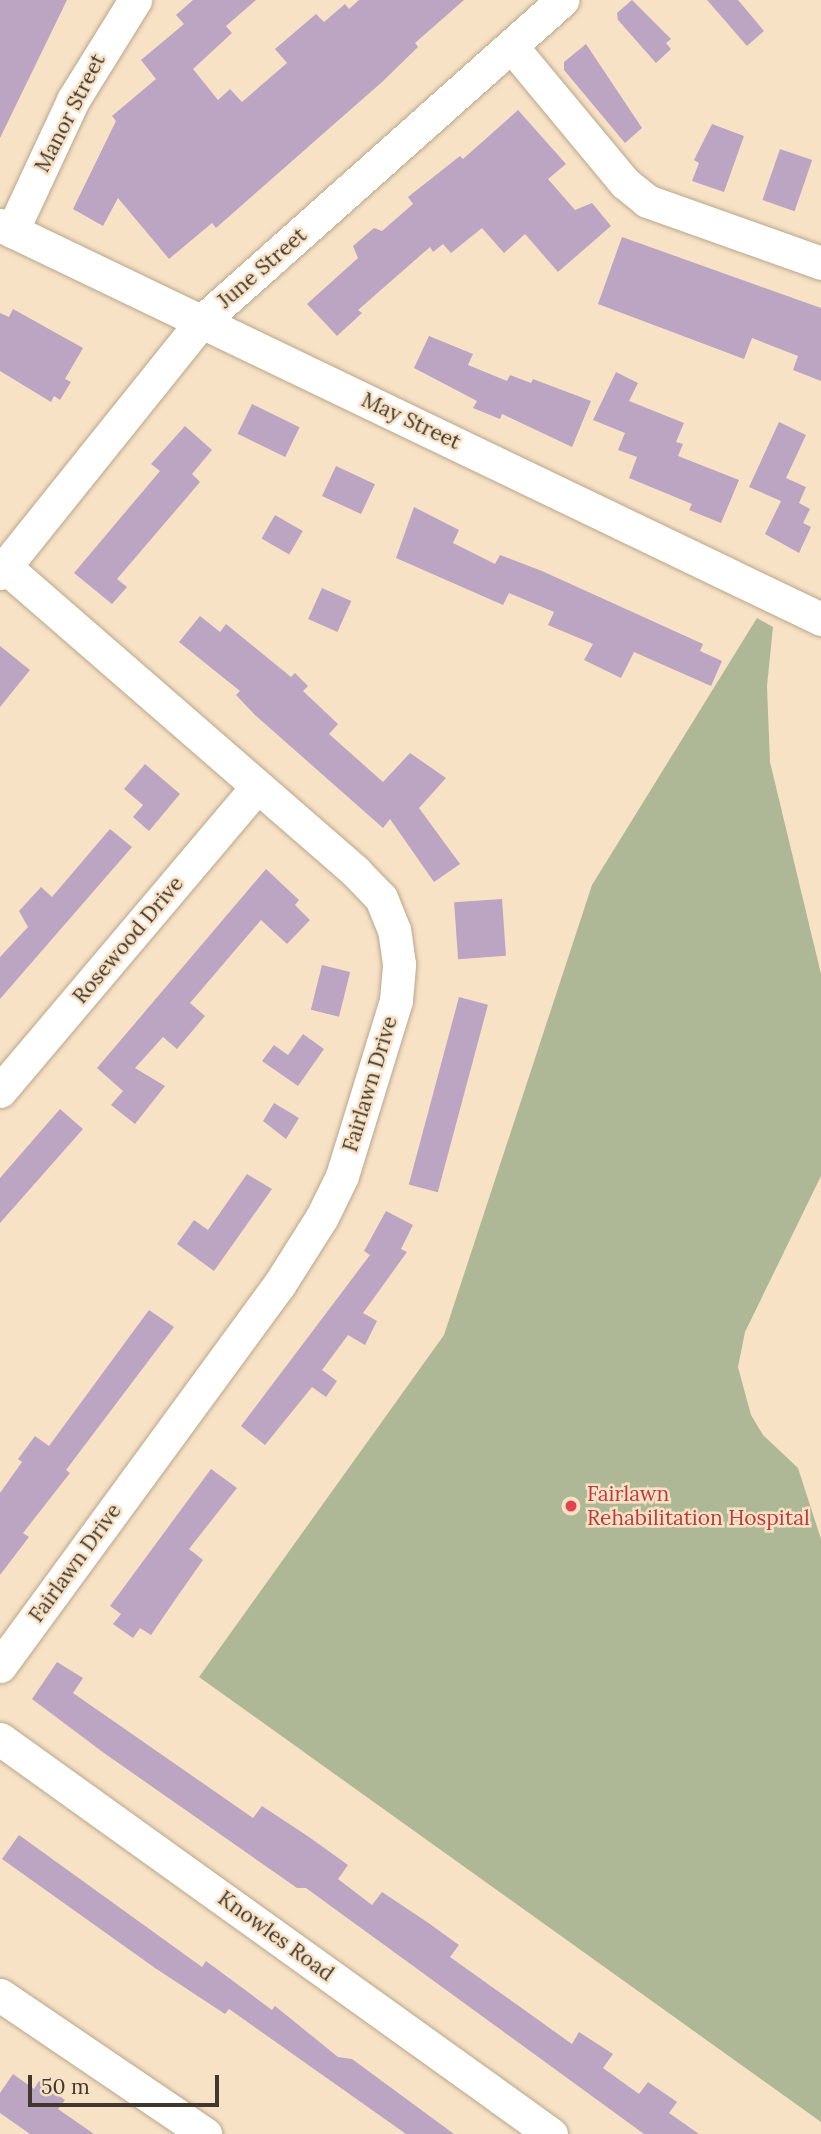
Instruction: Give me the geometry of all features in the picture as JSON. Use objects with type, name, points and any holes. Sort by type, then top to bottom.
[{"type":"street","name":"Manor Street","points":[[6,228],[73,100],[135,0]]},
{"type":"street","name":"June Street","points":[[3,570],[201,322],[562,0]]},
{"type":"street","points":[[512,47],[625,183],[647,201],[821,263]]},
{"type":"street","name":"May Street","points":[[6,228],[821,619]]},
{"type":"street","name":"Fairlawn Drive","points":[[0,1666],[279,1285],[322,1217],[342,1176],[396,1000],[394,930],[382,898],[3,570]]},
{"type":"street","name":"Rosewood Drive","points":[[0,1091],[256,788]]},
{"type":"street","name":"Knowles Road","points":[[0,1739],[551,2134]]},
{"type":"street","points":[[0,1995],[205,2134]]},
{"type":"green space","name":"Fairlawn Rehabilitation Hospital","points":[[757,618],[773,627],[767,686],[770,762],[821,974],[821,1176],[745,1332],[738,1367],[751,1415],[763,1435],[798,1468],[821,1539],[821,2122],[199,1677],[444,1335],[592,885]]},
{"type":"building","points":[[0,0],[67,0],[0,138]]},
{"type":"building","points":[[193,0],[256,0],[226,26],[232,33],[193,69],[218,100],[230,89],[242,102],[287,63],[275,49],[316,14],[324,22],[345,4],[349,9],[359,0],[464,0],[415,43],[418,47],[382,82],[216,228],[212,223],[169,259],[118,198],[103,226],[73,209],[116,121],[112,116],[156,79],[141,60],[184,24],[176,15]]},
{"type":"building","points":[[632,0],[671,39],[666,43],[671,49],[656,63],[618,20],[617,13]]},
{"type":"building","points":[[707,0],[738,0],[764,31],[747,46]]},
{"type":"building","points":[[586,44],[642,128],[625,143],[564,70],[564,62]]},
{"type":"building","points":[[518,110],[566,164],[548,179],[575,210],[592,203],[611,226],[558,272],[525,234],[504,253],[482,228],[451,253],[443,244],[433,252],[430,247],[358,310],[362,313],[337,336],[307,304],[358,258],[353,246],[374,228],[382,231],[413,204],[408,197],[460,156],[463,159]]},
{"type":"building","points":[[712,124],[744,136],[724,192],[692,181],[699,163],[694,160]]},
{"type":"building","points":[[780,149],[812,160],[795,211],[762,200]]},
{"type":"building","points":[[622,237],[821,308],[821,381],[793,370],[798,356],[752,338],[744,359],[598,304]]},
{"type":"building","points":[[13,309],[83,348],[65,379],[71,382],[60,400],[54,396],[51,402],[0,371],[0,313],[9,317]]},
{"type":"building","points":[[429,336],[473,354],[468,365],[507,381],[510,375],[531,383],[533,379],[591,401],[572,447],[502,414],[500,419],[473,408],[477,401],[414,368]]},
{"type":"building","points":[[616,372],[638,383],[629,401],[684,423],[676,442],[683,444],[678,456],[739,480],[721,523],[689,510],[692,504],[629,478],[637,457],[618,450],[625,433],[593,420]]},
{"type":"building","points":[[252,404],[300,427],[285,457],[238,434]]},
{"type":"building","points":[[779,422],[806,435],[786,478],[806,487],[799,503],[810,509],[803,523],[811,527],[799,553],[765,534],[781,501],[749,487]]},
{"type":"building","points":[[185,426],[212,450],[192,474],[200,482],[117,579],[127,587],[112,604],[74,573],[160,471],[151,464]]},
{"type":"building","points":[[336,466],[375,484],[361,514],[322,496]]},
{"type":"building","points":[[414,507],[459,530],[453,543],[495,564],[500,555],[542,571],[703,644],[700,651],[722,661],[711,686],[634,652],[621,678],[584,660],[593,644],[548,625],[554,612],[509,593],[503,605],[396,558]]},
{"type":"building","points":[[275,515],[303,531],[289,554],[262,538]]},
{"type":"building","points":[[322,588],[351,601],[337,632],[308,619]]},
{"type":"building","points":[[200,616],[220,632],[226,624],[291,677],[295,673],[308,686],[303,691],[338,724],[329,734],[383,782],[410,753],[446,778],[419,808],[460,864],[434,882],[390,819],[383,828],[255,715],[236,695],[240,691],[179,642]]},
{"type":"building","points":[[0,646],[30,670],[0,707]]},
{"type":"building","points":[[145,764],[180,794],[149,831],[133,817],[143,805],[124,789]]},
{"type":"building","points":[[110,829],[132,847],[0,999],[0,957],[28,927],[19,911],[41,887],[52,897]]},
{"type":"building","points":[[266,869],[299,900],[295,905],[310,920],[287,944],[261,920],[190,1003],[205,1016],[177,1049],[163,1037],[135,1068],[165,1086],[135,1124],[111,1105],[123,1091],[97,1068]]},
{"type":"building","points":[[502,899],[506,956],[458,959],[454,902]]},
{"type":"building","points":[[322,965],[350,972],[339,1017],[311,1010]]},
{"type":"building","points":[[459,997],[488,1005],[438,1192],[409,1184]]},
{"type":"building","points":[[303,1034],[324,1049],[298,1086],[262,1061],[274,1045],[288,1055]]},
{"type":"building","points":[[274,1103],[299,1118],[286,1139],[263,1121]]},
{"type":"building","points":[[60,1109],[83,1129],[0,1223],[0,1178]]},
{"type":"building","points":[[247,1174],[272,1189],[214,1271],[177,1244],[194,1220],[208,1230]]},
{"type":"building","points":[[386,1211],[413,1225],[401,1249],[407,1252],[363,1313],[377,1321],[365,1345],[348,1335],[322,1370],[337,1381],[326,1397],[312,1387],[265,1445],[241,1426],[370,1255],[364,1251]]},
{"type":"building","points":[[149,1310],[174,1327],[66,1470],[70,1473],[23,1533],[29,1537],[0,1575],[0,1493],[22,1462],[18,1459],[35,1436],[49,1446]]},
{"type":"building","points":[[211,1469],[237,1488],[189,1549],[203,1560],[151,1635],[140,1628],[133,1638],[113,1624],[121,1614],[110,1606]]},
{"type":"building","points":[[57,1662],[83,1678],[73,1693],[253,1818],[262,1806],[309,1837],[348,1865],[338,1879],[372,1905],[382,1892],[427,1922],[459,1945],[450,1957],[572,2044],[579,2032],[613,2054],[603,2068],[639,2094],[648,2082],[677,2102],[669,2113],[699,2134],[644,2134],[306,1888],[297,1888],[104,1753],[32,1699]]},
{"type":"building","points":[[19,1835],[202,1967],[206,1961],[272,2010],[275,2006],[338,2057],[352,2059],[454,2134],[406,2134],[229,2009],[225,2014],[155,1968],[2,1859]]},
{"type":"building","points":[[13,2074],[34,2089],[39,2081],[65,2100],[58,2109],[94,2134],[30,2134],[0,2113],[0,2093]]},
{"type":"place","name":"Fairlawn Rehabilitation Hospital","points":[[571,1506]]}]
